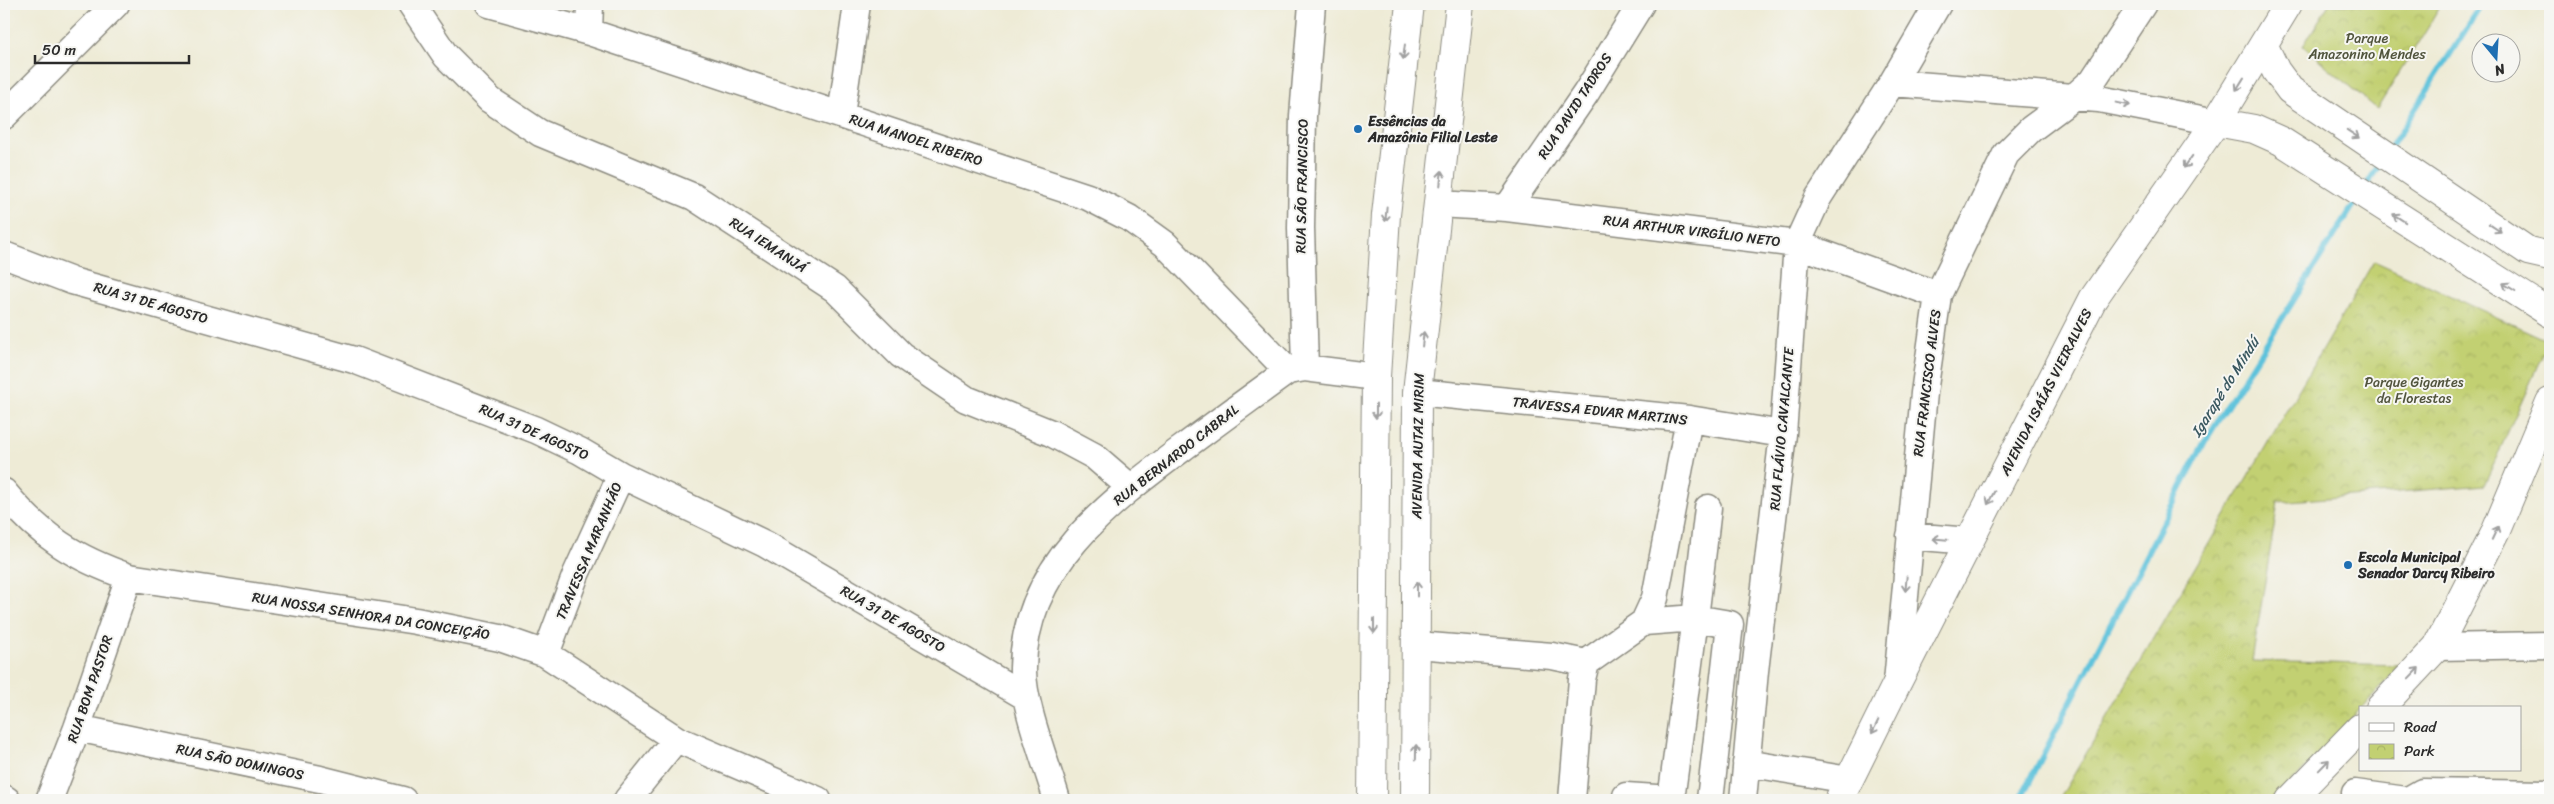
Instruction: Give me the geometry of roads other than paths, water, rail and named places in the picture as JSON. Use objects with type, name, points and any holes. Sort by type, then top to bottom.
[{"type":"main road","points":[[1372,800],[1376,377],[1386,215],[1410,4]]},
{"type":"main road","name":"AVENIDA AUTAZ MIRIM","points":[[1416,800],[1417,392],[1460,4]]},
{"type":"main road","name":"AVENIDA ISAÍAS VIEIRALVES","points":[[1844,790],[1896,683],[2094,299],[2216,122],[2288,4]]},
{"type":"main road","points":[[2264,46],[2276,70],[2290,90],[2313,107],[2455,200],[2528,251],[2550,256]]},
{"type":"main road","points":[[2216,122],[2254,129],[2281,141],[2550,313]]},
{"type":"main road","points":[[2382,706],[2437,647],[2495,533],[2550,402]]},
{"type":"main road","points":[[2290,800],[2359,729]]},
{"type":"street","points":[[4,116],[116,4]]},
{"type":"street","name":"RUA IEMANJÁ","points":[[411,4],[446,56],[490,100],[540,133],[694,197],[835,290],[901,355],[966,399],[1051,434],[1094,456],[1130,487]]},
{"type":"street","name":"RUA MANOEL RIBEIRO","points":[[489,4],[589,32],[1088,197],[1128,218],[1165,244],[1296,369]]},
{"type":"street","points":[[589,32],[590,4]]},
{"type":"street","points":[[841,115],[857,4]]},
{"type":"street","name":"RUA SÃO FRANCISCO","points":[[1296,369],[1303,116],[1312,4]]},
{"type":"street","name":"RUA DAVID TADROS","points":[[1507,208],[1586,93],[1641,4]]},
{"type":"street","name":"RUA FLÁVIO CAVALCANTE","points":[[1743,800],[1783,434],[1797,244],[1818,198],[1892,83],[1938,4]]},
{"type":"street","name":"RUA FRANCISCO ALVES","points":[[1896,683],[1932,322],[1938,295],[2006,154],[2031,129],[2074,97],[2093,80],[2144,4]]},
{"type":"street","points":[[1892,83],[2099,99],[2216,122]]},
{"type":"street","name":"RUA ARTHUR VIRGÍLIO NETO","points":[[1438,204],[1507,208],[1797,244],[1938,295]]},
{"type":"street","name":"RUA 31 DE AGOSTO","points":[[4,255],[72,281],[354,360],[536,430],[580,451],[621,475],[764,544],[1026,697]]},
{"type":"street","points":[[1296,369],[1376,377]]},
{"type":"street","name":"RUA BERNARDO CABRAL","points":[[1057,800],[1026,697],[1022,670],[1029,618],[1044,584],[1064,554],[1089,525],[1130,487],[1296,369]]},
{"type":"street","name":"TRAVESSA EDVAR MARTINS","points":[[1417,392],[1689,419],[1783,434]]},
{"type":"street","points":[[1572,800],[1582,679],[1586,663],[1644,622],[1655,598],[1689,419]]},
{"type":"street","name":"TRAVESSA MARANHÃO","points":[[546,654],[576,574],[621,475]]},
{"type":"street","name":"RUA NOSSA SENHORA DA CONCEIÇÃO","points":[[4,492],[30,521],[59,546],[91,563],[129,577],[416,621],[500,638],[546,654],[676,739],[818,800]]},
{"type":"street","points":[[1626,800],[1626,796],[1671,800],[1708,508]]},
{"type":"street","points":[[1910,536],[1969,542]]},
{"type":"street","name":"RUA BOM PASTOR","points":[[49,800],[77,728],[129,577]]},
{"type":"street","points":[[1644,622],[1695,618],[1730,624],[1710,800]]},
{"type":"street","points":[[1417,645],[1552,656],[1586,663]]},
{"type":"street","points":[[2437,647],[2550,645]]},
{"type":"street","name":"RUA SÃO DOMINGOS","points":[[77,728],[320,780],[403,800]]},
{"type":"street","points":[[627,800],[676,739]]},
{"type":"street","points":[[1746,763],[1844,790]]},
{"type":"street","points":[[2355,794],[2414,791],[2550,794]]},
{"type":"waterway","name":"Igarapé do Mindú","points":[[2389,150],[2482,4]]},
{"type":"waterway","name":"Igarapé do Mindú","points":[[2365,188],[2382,160]]},
{"type":"waterway","name":"Igarapé do Mindú","points":[[2020,800],[2205,441],[2358,198]]},
{"type":"place","name":"Essências da Amazônia Filial Leste","points":[[1358,129]]},
{"type":"place","name":"Escola Municipal Senador Darcy Ribeiro","points":[[2348,565]]},
{"type":"park label","name":"Parque Amazonino Mendes","points":[[2367,46]]},
{"type":"park label","name":"Parque Gigantes da Florestas","points":[[2414,390]]}]
